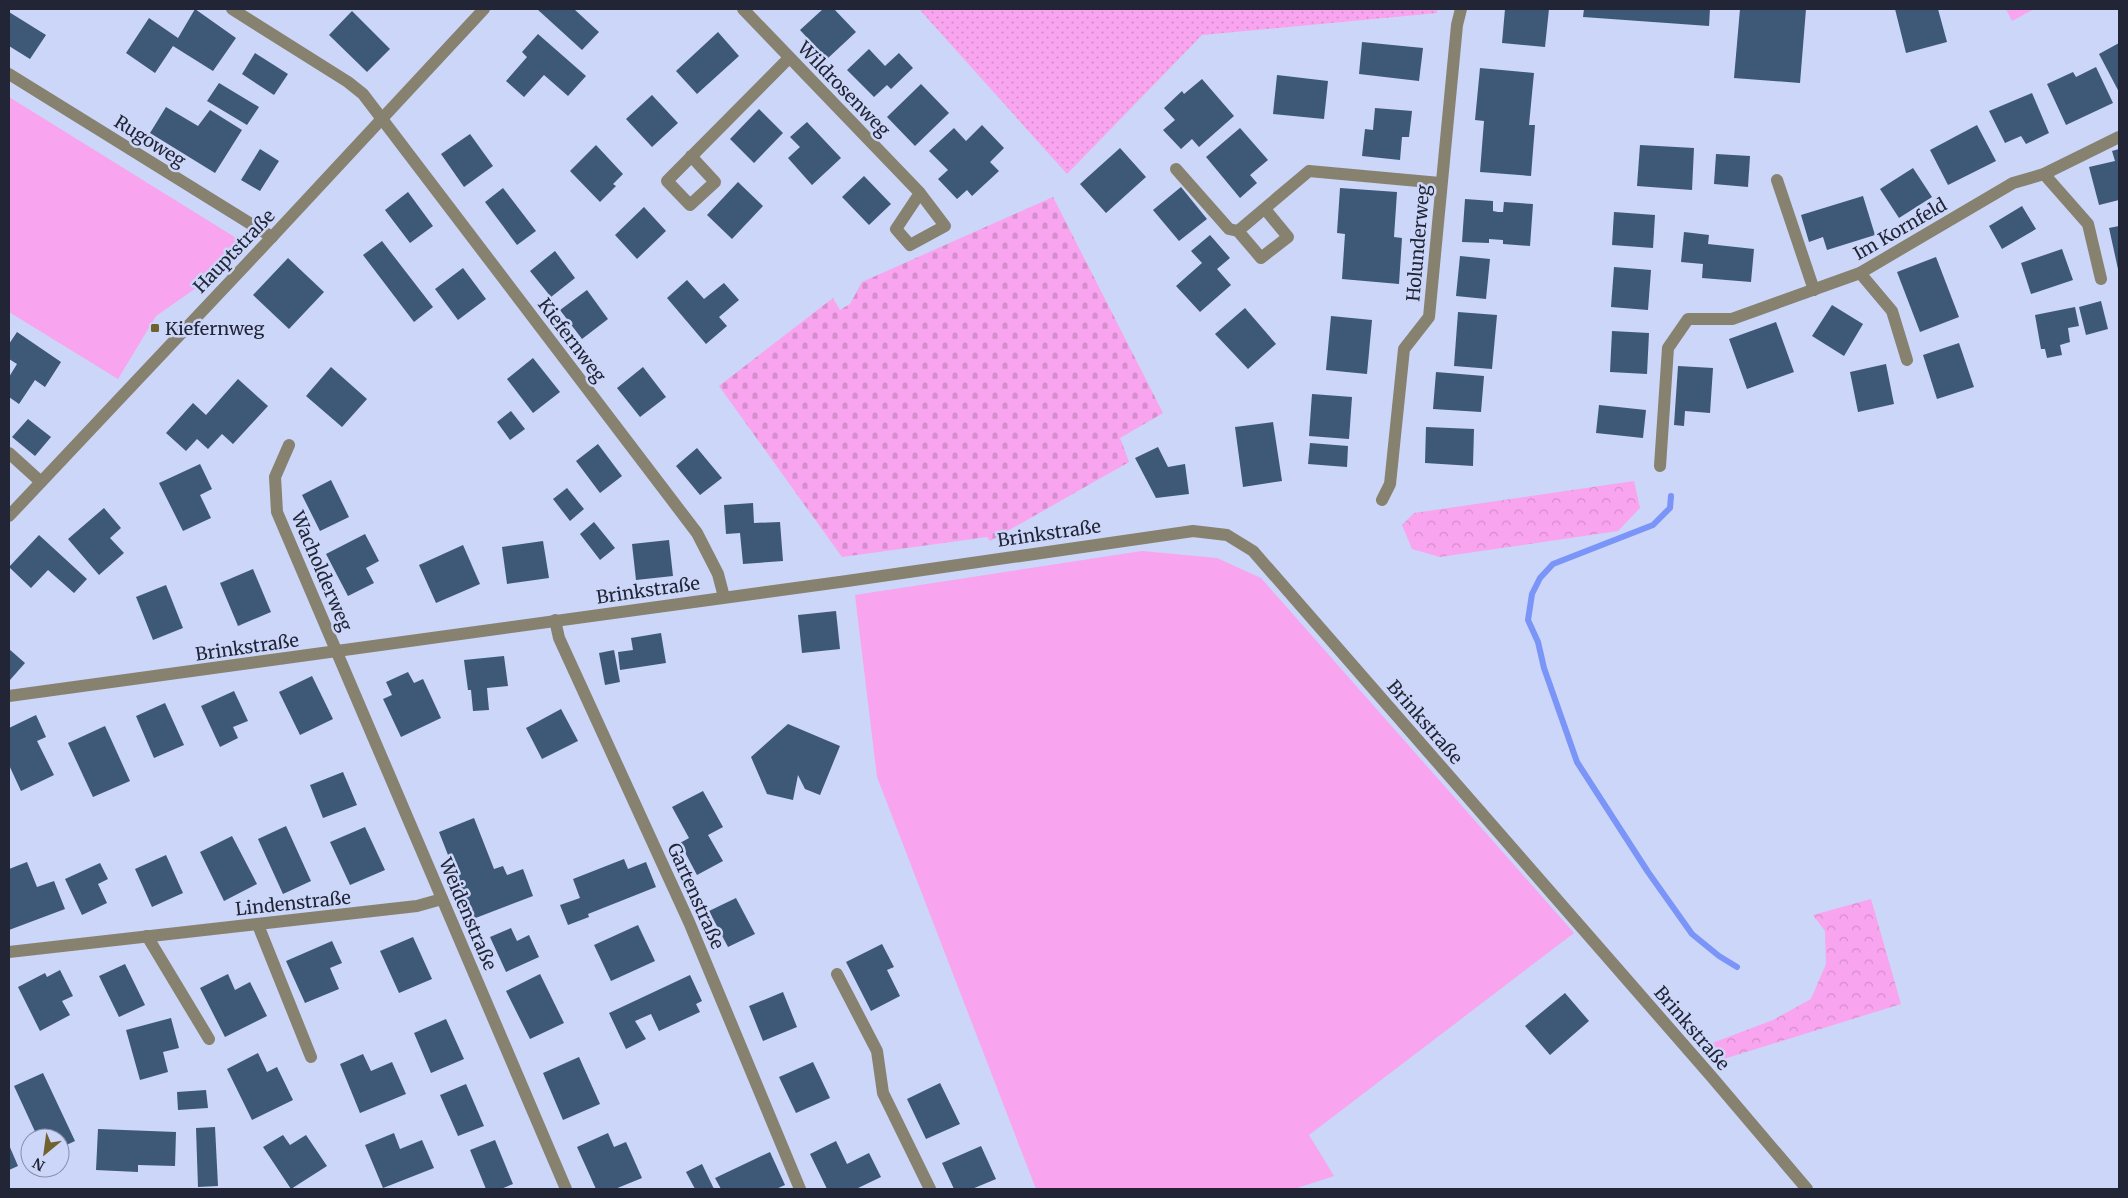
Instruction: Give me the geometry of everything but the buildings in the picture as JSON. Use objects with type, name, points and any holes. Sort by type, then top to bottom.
[{"type":"street","name":"Kiefernweg","points":[[232,9],[348,82],[363,94],[697,533],[718,574],[724,597]]},
{"type":"street","name":"Hauptstraße","points":[[9,516],[272,238],[484,9]]},
{"type":"street","name":"Wildrosenweg","points":[[743,9],[920,193]]},
{"type":"street","name":"Holunderweg","points":[[1382,500],[1390,484],[1404,349],[1429,317],[1440,183],[1457,25],[1461,9]]},
{"type":"street","points":[[691,156],[789,58]]},
{"type":"street","name":"Rugoweg","points":[[9,74],[272,238]]},
{"type":"street","name":"Im Kornfeld","points":[[1660,466],[1668,348],[1688,319],[1732,319],[1860,273],[2013,182],[2044,174],[2119,136]]},
{"type":"street","points":[[1176,168],[1229,229],[1238,231],[1261,258],[1288,236],[1265,209]]},
{"type":"street","points":[[1238,231],[1309,171],[1440,183]]},
{"type":"street","points":[[2044,174],[2088,224],[2101,279]]},
{"type":"street","points":[[1777,180],[1814,290]]},
{"type":"street","points":[[1860,273],[1892,311],[1907,360]]},
{"type":"street","name":"Wacholderweg","points":[[289,445],[275,477],[277,512],[338,652]]},
{"type":"street","points":[[9,453],[41,482]]},
{"type":"street","name":"Brinkstraße","points":[[9,696],[338,652],[1193,531],[1227,535],[1253,552],[1808,1189]]},
{"type":"street","name":"Gartenstraße","points":[[555,620],[558,638],[689,922],[800,1189]]},
{"type":"street","name":"Weidenstraße","points":[[338,652],[566,1189]]},
{"type":"street","name":"Lindenstraße","points":[[9,952],[417,906],[442,898]]},
{"type":"street","points":[[258,925],[311,1057]]},
{"type":"street","points":[[147,936],[209,1039]]},
{"type":"street","points":[[838,974],[877,1051],[883,1093],[930,1189]]},
{"type":"green space","points":[[919,9],[1437,9],[1437,13],[1202,35],[1067,174]]},
{"type":"green space","points":[[2006,9],[2034,9],[2012,21]]},
{"type":"green space","points":[[9,97],[241,241],[196,288],[156,316],[118,379],[9,312]]},
{"type":"green space","points":[[1053,197],[1163,413],[1120,438],[1129,462],[990,541],[987,537],[842,557],[719,386],[833,298],[840,310],[850,304],[862,282]]},
{"type":"green space","points":[[1634,481],[1640,508],[1618,531],[1440,557],[1412,549],[1402,525],[1414,513]]},
{"type":"green space","points":[[1142,551],[1217,558],[1261,578],[1574,933],[1309,1135],[1334,1176],[1294,1189],[1036,1189],[877,777],[855,595]]},
{"type":"green space","points":[[1871,899],[1901,1004],[1714,1062],[1707,1045],[1773,1020],[1811,999],[1826,964],[1825,931],[1813,915]]},
{"type":"waterway","points":[[1671,496],[1670,508],[1653,525],[1553,564],[1540,578],[1532,594],[1528,620],[1538,642],[1544,668],[1577,762],[1648,872],[1692,934],[1719,956],[1737,967]]},
{"type":"place","name":"Kiefernweg","points":[[155,328]]}]
